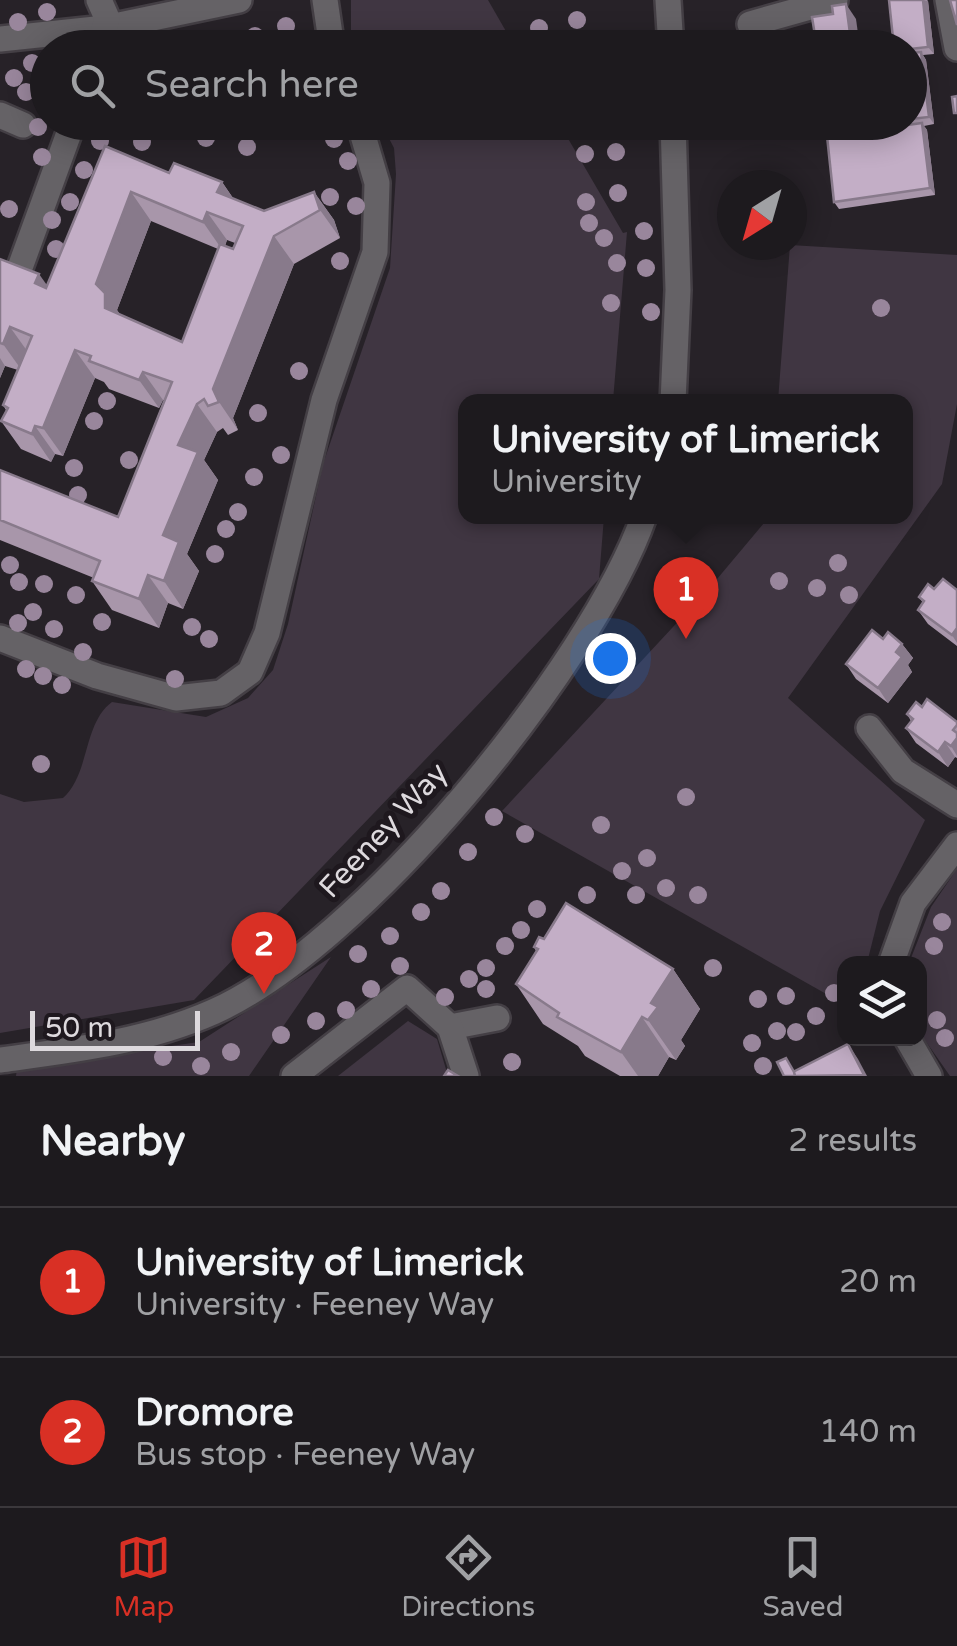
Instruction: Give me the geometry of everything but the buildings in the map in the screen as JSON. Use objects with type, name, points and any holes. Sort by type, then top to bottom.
[{"type":"street","points":[[99,0],[107,18],[104,30]]},
{"type":"street","points":[[131,30],[239,0]]},
{"type":"street","points":[[327,0],[330,30]]},
{"type":"street","points":[[668,0],[670,30]]},
{"type":"street","points":[[750,24],[835,0]]},
{"type":"street","points":[[948,0],[957,48]]},
{"type":"street","points":[[0,38],[30,38]]},
{"type":"street","points":[[14,284],[66,140]]},
{"type":"street","points":[[0,638],[97,676],[176,698],[221,693],[250,672],[267,633],[324,400],[375,252],[377,183],[364,140]]},
{"type":"street","points":[[673,394],[678,290],[674,140]]},
{"type":"street","name":"Feeney Way","points":[[0,1060],[150,1037],[217,1010],[307,954],[410,854],[503,745],[598,614],[640,524]]},
{"type":"street","points":[[869,728],[904,771],[957,806]]},
{"type":"street","points":[[893,956],[913,903],[957,844]]},
{"type":"street","points":[[294,1076],[408,988],[450,1027],[466,1076]]},
{"type":"street","points":[[450,1027],[497,1018]]},
{"type":"street","points":[[912,1046],[929,1076]]},
{"type":"shaded area","points":[[351,0],[488,0],[505,30],[351,30]]},
{"type":"shaded area","points":[[390,140],[569,140],[623,233],[627,232],[614,394],[458,394],[458,524],[603,524],[599,579],[194,1000],[0,1033],[0,794],[24,802],[63,798],[78,776],[96,722],[112,702],[206,717],[248,698],[273,670],[288,624],[323,464],[390,268],[394,148]]},
{"type":"shaded area","points":[[807,246],[957,255],[957,404],[942,484],[788,698],[925,820],[880,911],[869,956],[837,956],[837,1000],[502,811],[712,585],[763,524],[913,524],[913,394],[779,394],[789,260],[807,260]]},
{"type":"shaded area","points":[[957,869],[957,1076],[950,1076],[927,1043],[927,956],[912,956],[931,907]]},
{"type":"shaded area","points":[[331,957],[249,1076],[16,1076],[17,1068],[199,1042]]},
{"type":"shaded area","points":[[408,1021],[437,1039],[448,1076],[338,1076]]},
{"type":"place","name":"University of Limerick","points":[[686,639]]},
{"type":"place","name":"Dromore","points":[[264,994]]}]
